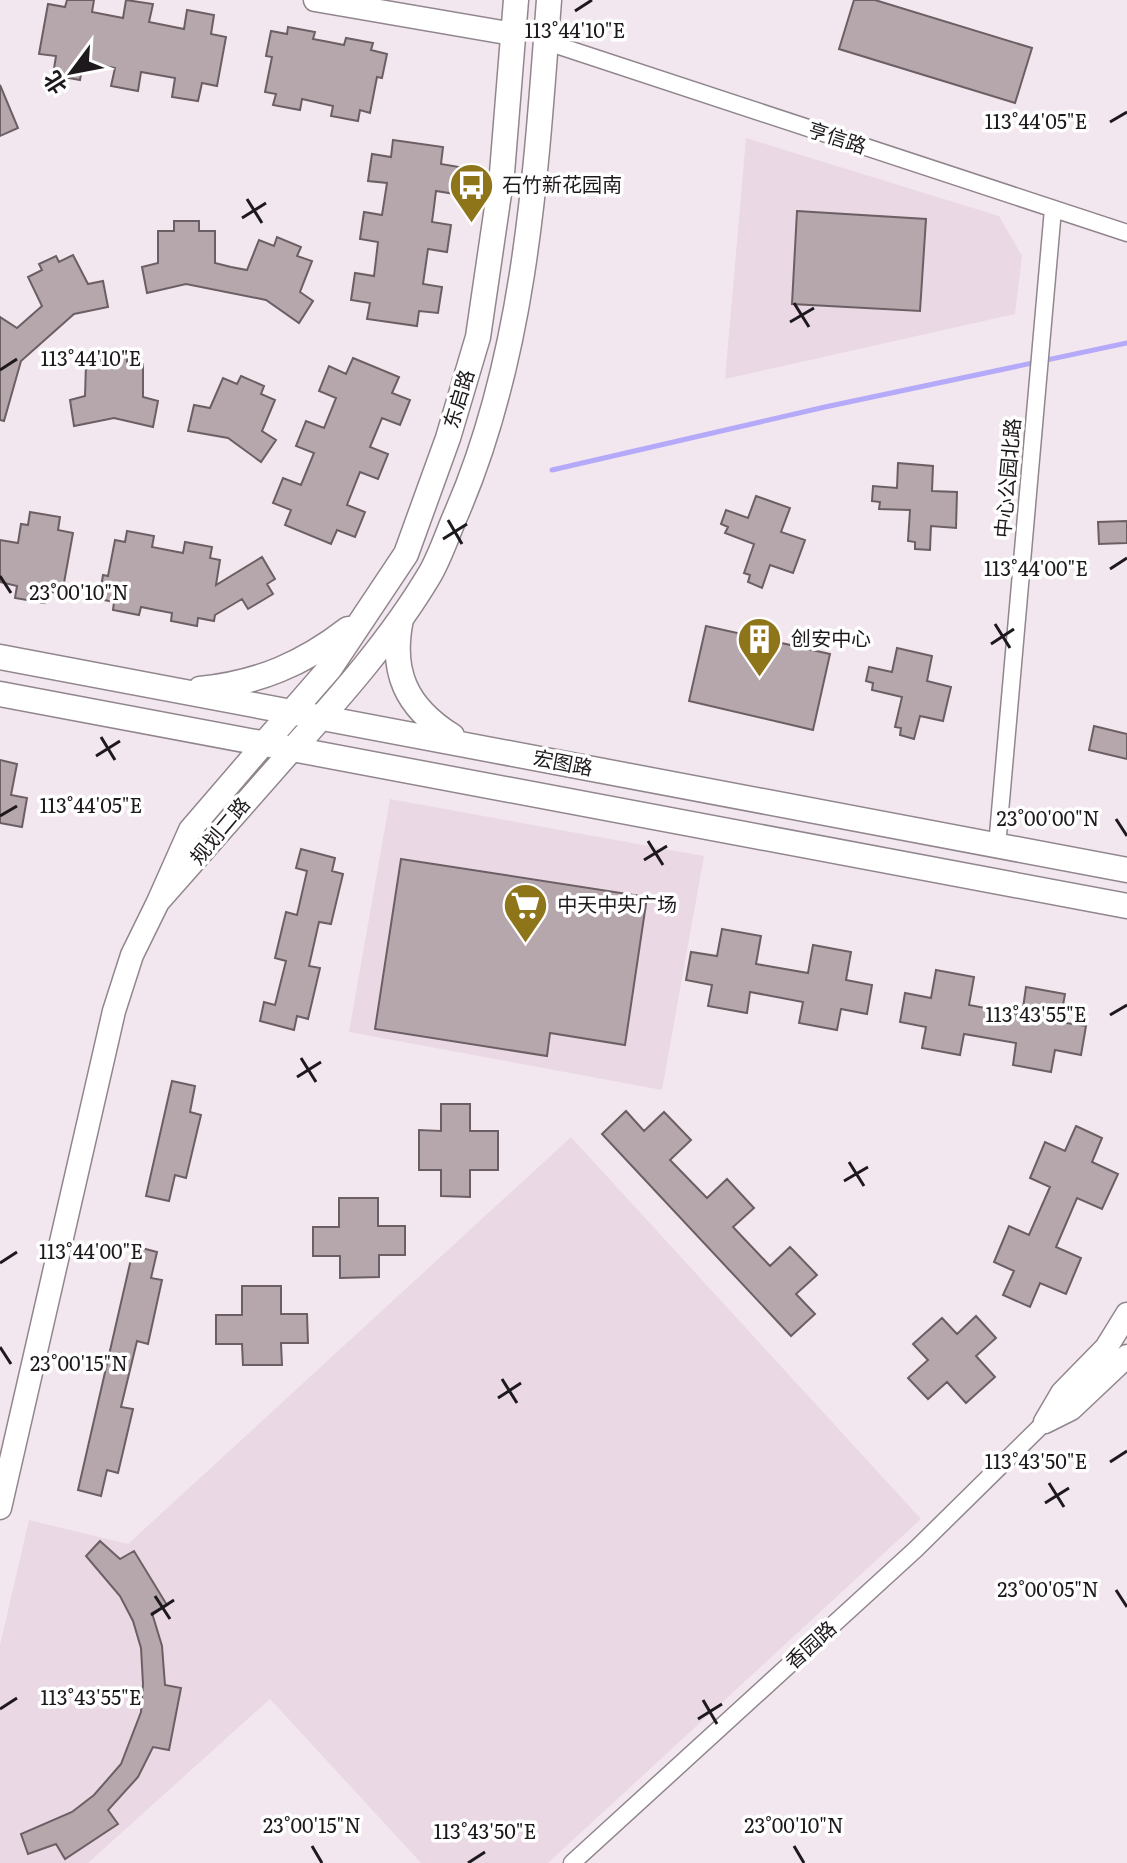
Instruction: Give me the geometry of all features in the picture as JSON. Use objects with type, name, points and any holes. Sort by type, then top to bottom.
[{"type":"main road","name":"东启路","points":[[263,745],[330,668],[406,554],[448,438],[478,337],[502,173],[516,0]]},
{"type":"main road","name":"东启路","points":[[402,612],[430,573],[483,452],[510,337],[532,199],[549,0]]},
{"type":"main road","points":[[402,612],[397,662],[407,694],[425,719],[465,744]]},
{"type":"main road","name":"规划二路","points":[[291,751],[355,680],[402,612]]},
{"type":"main road","points":[[179,691],[270,676],[318,652],[366,615]]},
{"type":"main road","name":"宏图路","points":[[0,657],[1127,870]]},
{"type":"main road","name":"宏图路","points":[[0,694],[1127,906]]},
{"type":"street","points":[[315,0],[513,34]]},
{"type":"street","name":"亨信路","points":[[547,42],[1127,233]]},
{"type":"street","name":"中心公园北路","points":[[997,846],[1053,209]]},
{"type":"street","name":"规划二路","points":[[158,902],[190,830],[263,745]]},
{"type":"street","name":"规划二路","points":[[158,902],[291,751]]},
{"type":"street","points":[[0,1506],[114,1011],[132,955],[158,902]]},
{"type":"street","name":"香园路","points":[[572,1863],[916,1549],[1045,1422],[1062,1393],[1106,1348],[1127,1314]]},
{"type":"street","name":"香园路","points":[[1045,1422],[1071,1409],[1127,1356]]},
{"type":"shaded area","points":[[746,138],[999,216],[1022,256],[1015,314],[725,379]]},
{"type":"shaded area","name":"中天中央广场","points":[[390,799],[704,856],[662,1090],[349,1032]]},
{"type":"shaded area","points":[[571,1137],[921,1519],[548,1863],[421,1863],[270,1699],[88,1863],[0,1863],[0,1645],[29,1520],[128,1544]]},
{"type":"building","points":[[67,0],[94,0],[92,12],[123,18],[126,0],[153,4],[149,22],[184,29],[187,10],[214,15],[211,34],[226,37],[217,86],[202,83],[198,101],[172,97],[175,78],[141,72],[138,91],[111,86],[115,68],[83,62],[80,80],[53,75],[56,56],[39,54],[48,4],[65,7]]},
{"type":"building","points":[[854,0],[875,0],[1032,48],[1015,103],[839,49]]},
{"type":"building","points":[[288,27],[315,32],[313,39],[344,45],[346,38],[373,43],[371,50],[387,54],[382,78],[377,77],[370,113],[360,110],[358,121],[331,116],[333,106],[302,99],[300,110],[273,105],[276,94],[265,92],[272,57],[266,56],[271,31],[287,34]]},
{"type":"building","points":[[0,85],[18,128],[0,136]]},
{"type":"building","points":[[393,140],[443,147],[441,164],[459,167],[455,194],[436,191],[432,222],[451,225],[447,252],[428,249],[423,284],[442,287],[438,313],[419,311],[417,326],[367,319],[370,303],[351,300],[355,273],[374,276],[378,242],[360,239],[364,212],[382,215],[387,183],[368,181],[372,154],[391,157]]},
{"type":"building","points":[[797,211],[926,219],[920,311],[792,304]]},
{"type":"building","points":[[174,221],[199,221],[199,231],[215,231],[215,263],[231,267],[247,270],[259,240],[274,246],[277,237],[301,247],[297,256],[312,261],[300,292],[313,301],[299,323],[266,300],[186,284],[147,293],[142,267],[158,263],[158,231],[174,231]]},
{"type":"building","points":[[73,255],[88,284],[103,281],[108,307],[74,314],[21,361],[4,421],[0,420],[0,317],[17,328],[42,306],[28,277],[42,270],[39,264],[56,256],[59,262]]},
{"type":"building","points":[[102,355],[127,355],[127,364],[143,364],[143,397],[158,401],[153,427],[114,418],[74,426],[70,400],[85,396],[86,364],[101,364]]},
{"type":"building","points":[[353,358],[399,377],[392,393],[410,400],[400,425],[382,418],[370,447],[388,454],[378,479],[360,472],[347,505],[365,512],[355,537],[337,530],[331,544],[285,525],[291,510],[273,503],[283,478],[301,485],[314,453],[296,446],[306,421],[324,428],[336,398],[319,391],[329,366],[346,374]]},
{"type":"building","points":[[241,376],[264,386],[261,394],[275,400],[262,431],[276,440],[261,462],[228,438],[188,431],[194,405],[210,408],[223,378],[237,384]]},
{"type":"building","points":[[898,463],[933,466],[932,491],[957,492],[956,528],[931,526],[930,550],[915,549],[915,542],[908,541],[910,510],[879,509],[880,502],[872,501],[873,486],[897,488]]},
{"type":"building","points":[[756,496],[790,508],[781,532],[805,540],[793,573],[770,565],[762,588],[748,582],[750,575],[744,573],[754,544],[725,533],[728,527],[721,524],[726,510],[748,518]]},
{"type":"building","points":[[30,512],[60,517],[58,530],[73,533],[62,594],[47,591],[45,603],[15,598],[17,586],[0,582],[0,540],[18,543],[21,524],[28,525]]},
{"type":"building","points":[[1127,521],[1127,543],[1099,544],[1098,522]]},
{"type":"building","points":[[127,531],[154,536],[152,547],[183,553],[185,542],[212,547],[210,558],[220,560],[216,585],[262,557],[275,579],[267,584],[273,594],[248,609],[242,599],[215,615],[214,621],[198,618],[197,626],[171,621],[172,613],[141,607],[139,615],[113,610],[114,602],[99,599],[103,575],[108,576],[115,540],[125,542]]},
{"type":"building","name":"创安中心","points":[[706,626],[830,654],[813,730],[689,701]]},
{"type":"building","points":[[897,648],[932,656],[927,681],[951,687],[943,721],[920,716],[914,739],[900,735],[901,728],[895,727],[902,697],[872,690],[873,683],[866,681],[869,667],[892,672]]},
{"type":"building","points":[[1094,726],[1127,734],[1127,759],[1089,750]]},
{"type":"building","points":[[0,760],[17,764],[11,795],[27,798],[22,827],[0,823]]},
{"type":"building","points":[[301,849],[335,858],[332,871],[343,874],[331,924],[319,922],[309,966],[320,968],[308,1019],[297,1016],[294,1030],[260,1021],[264,1002],[275,1005],[286,961],[275,958],[286,912],[297,915],[307,871],[296,868]]},
{"type":"building","points":[[401,859],[647,897],[625,1045],[550,1033],[547,1056],[375,1029]]},
{"type":"building","points":[[722,929],[761,936],[756,964],[808,973],[813,945],[851,952],[846,980],[872,985],[867,1014],[841,1009],[837,1030],[799,1023],[803,1002],[750,992],[747,1013],[708,1006],[712,985],[686,980],[691,952],[717,956]]},
{"type":"building","points":[[936,970],[974,977],[969,1005],[1022,1015],[1026,987],[1065,994],[1060,1022],[1086,1026],[1081,1055],[1055,1050],[1051,1072],[1013,1065],[1016,1043],[964,1034],[960,1055],[922,1048],[926,1027],[900,1022],[905,993],[931,998]]},
{"type":"building","points":[[172,1081],[195,1086],[190,1112],[201,1115],[186,1178],[175,1175],[169,1201],[146,1196]]},
{"type":"building","points":[[441,1104],[470,1104],[470,1131],[498,1131],[498,1170],[470,1170],[470,1197],[441,1196],[441,1170],[419,1170],[419,1130],[441,1131]]},
{"type":"building","points":[[626,1111],[644,1131],[664,1112],[691,1140],[670,1160],[707,1198],[727,1179],[754,1208],[733,1227],[770,1266],[790,1247],[817,1275],[796,1294],[815,1314],[791,1336],[602,1134]]},
{"type":"building","points":[[1076,1126],[1102,1138],[1092,1162],[1118,1174],[1102,1209],[1077,1198],[1056,1247],[1081,1258],[1066,1294],[1040,1283],[1030,1307],[1003,1295],[1014,1271],[994,1262],[1009,1226],[1029,1235],[1050,1187],[1030,1178],[1045,1142],[1065,1151]]},
{"type":"building","points":[[339,1198],[378,1198],[378,1226],[405,1226],[405,1255],[379,1255],[379,1277],[340,1278],[340,1256],[313,1256],[313,1227],[339,1227]]},
{"type":"building","points":[[134,1246],[157,1252],[151,1278],[162,1280],[148,1344],[137,1341],[121,1407],[133,1409],[118,1473],[107,1470],[101,1496],[78,1490]]},
{"type":"building","points":[[242,1286],[281,1286],[281,1314],[307,1314],[308,1343],[281,1343],[282,1365],[243,1365],[242,1344],[216,1344],[216,1315],[242,1315]]},
{"type":"building","points":[[976,1316],[996,1338],[976,1356],[995,1377],[966,1403],[947,1382],[928,1399],[908,1378],[928,1360],[913,1344],[942,1318],[957,1334]]},
{"type":"building","points":[[100,1541],[120,1559],[134,1551],[167,1605],[152,1613],[162,1646],[165,1685],[181,1688],[169,1750],[153,1747],[138,1777],[108,1810],[118,1824],[65,1859],[56,1844],[28,1854],[21,1834],[72,1812],[94,1795],[121,1764],[141,1712],[141,1648],[133,1621],[120,1596],[86,1556]]},
{"type":"waterway","points":[[552,470],[825,407],[1127,343]]},
{"type":"place","name":"石竹新花园南","points":[[471,224]]},
{"type":"place","name":"创安中心","points":[[760,678]]},
{"type":"place","name":"中天中央广场","points":[[526,944]]}]
